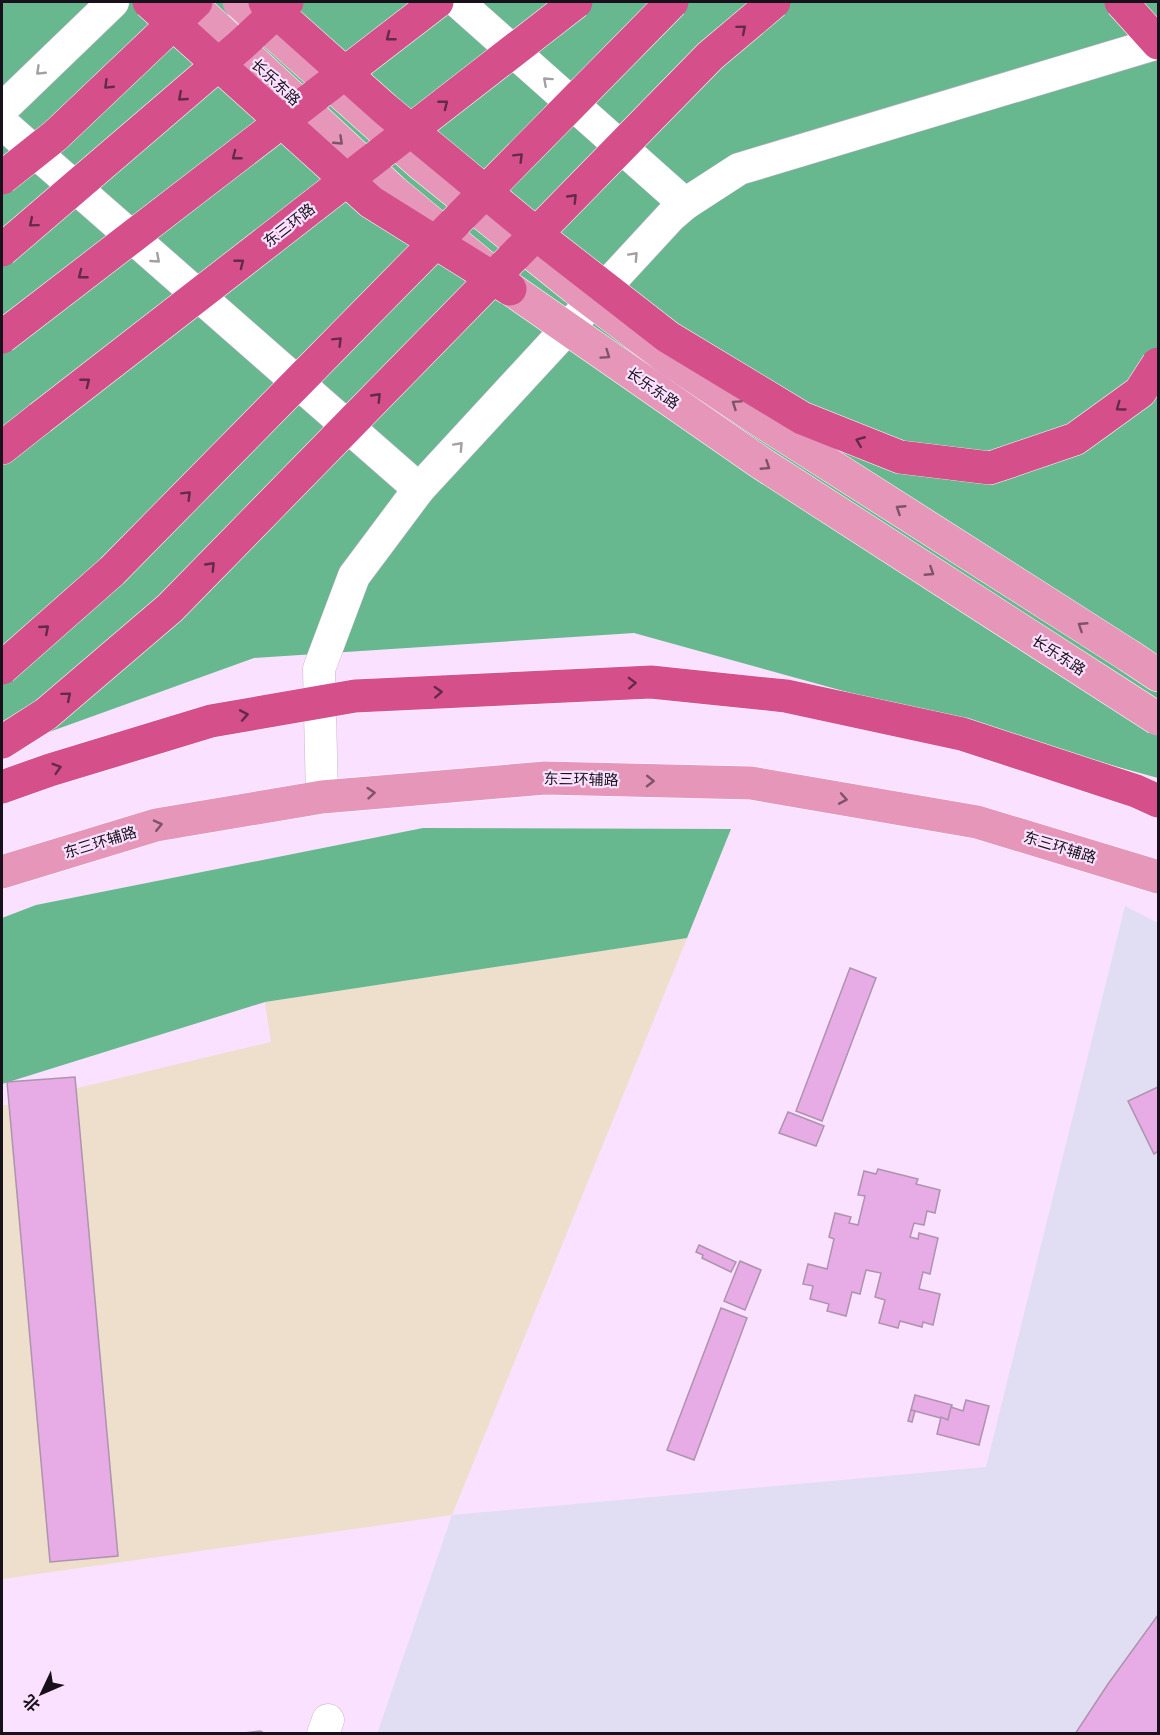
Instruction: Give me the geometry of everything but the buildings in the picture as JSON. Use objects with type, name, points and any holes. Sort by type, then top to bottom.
[{"type":"highway","points":[[149,2],[371,202],[512,290]]},
{"type":"highway","points":[[2,177],[56,135],[196,2]]},
{"type":"highway","points":[[266,2],[385,109],[546,242],[668,337],[802,418],[900,457],[990,468],[1075,439],[1140,393],[1158,364]]},
{"type":"highway","points":[[2,250],[233,53],[287,2]]},
{"type":"highway","points":[[2,337],[437,2]]},
{"type":"highway","name":"东三环路","points":[[2,448],[576,2]]},
{"type":"highway","points":[[2,668],[112,571],[672,2]]},
{"type":"highway","points":[[2,742],[46,714],[170,608],[710,56],[774,2]]},
{"type":"highway","points":[[1121,2],[1158,43]]},
{"type":"highway","points":[[2,787],[50,770],[211,722],[355,696],[651,682],[786,696],[962,735],[1136,791],[1158,801]]},
{"type":"main road","name":"长乐东路","points":[[189,2],[394,192],[512,290],[761,462],[1158,719]]},
{"type":"main road","points":[[239,2],[421,164],[574,288],[670,360],[761,421],[1158,675]]},
{"type":"main road","name":"东三环辅路","points":[[2,872],[156,825],[322,797],[545,778],[751,783],[977,822],[1158,877]]},
{"type":"street","points":[[2,109],[113,2]]},
{"type":"street","points":[[458,2],[685,204]]},
{"type":"street","points":[[322,797],[318,669],[354,576],[419,489],[671,216],[685,204],[739,169],[1158,43]]},
{"type":"street","points":[[2,123],[419,489]]},
{"type":"shaded area","points":[[1125,906],[1158,923],[1158,1733],[377,1734],[452,1515],[986,1467]]},
{"type":"shaded area","points":[[687,938],[452,1515],[2,1579],[2,1106],[271,1042],[265,1002]]},
{"type":"green space","points":[[2,2],[1158,2],[1158,778],[634,633],[254,658],[2,749]]},
{"type":"green space","points":[[423,828],[731,829],[687,938],[265,1002],[2,1084],[2,918],[36,905]]}]
